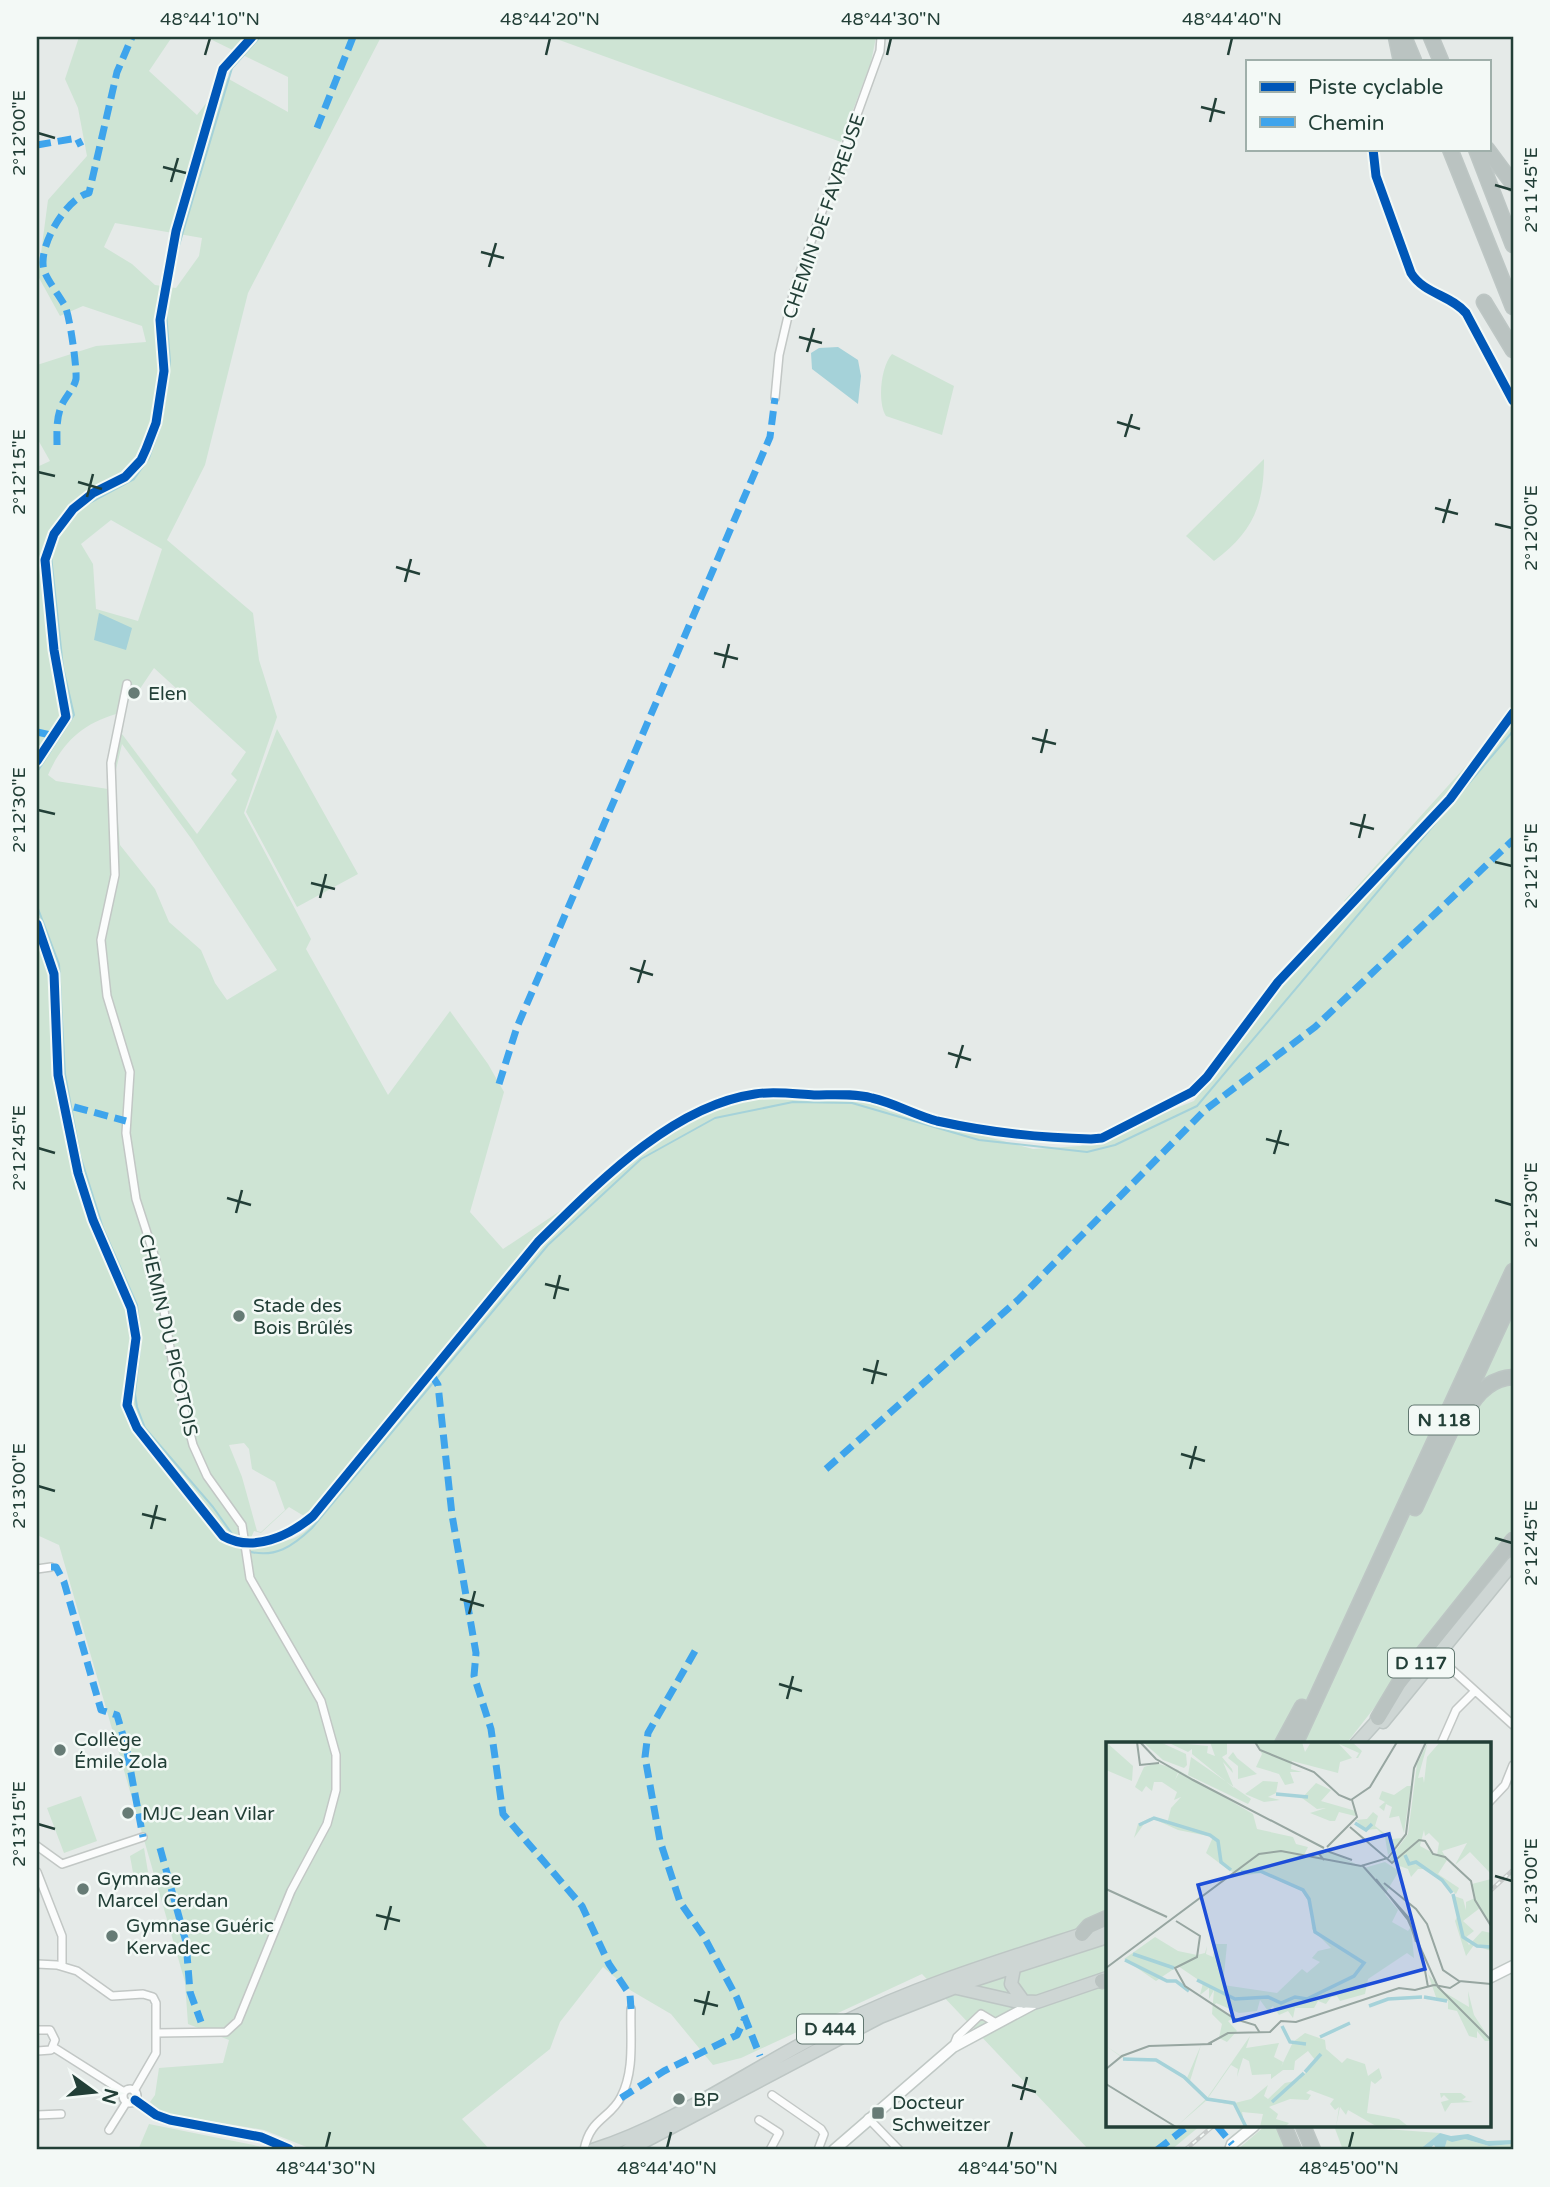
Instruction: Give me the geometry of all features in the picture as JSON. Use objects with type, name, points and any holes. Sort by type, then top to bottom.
[{"type":"highway","points":[[1396,37],[1401,60]]},
{"type":"highway","points":[[1404,37],[1415,60]]},
{"type":"highway","points":[[1431,37],[1441,60]]},
{"type":"highway","points":[[1450,150],[1513,307]]},
{"type":"highway","points":[[1475,150],[1513,245]]},
{"type":"highway","points":[[1488,150],[1513,184]]},
{"type":"highway","points":[[1484,302],[1513,350]]},
{"type":"highway","name":"N 118","points":[[1296,1742],[1513,1271]]},
{"type":"highway","name":"N 118","points":[[1307,1742],[1513,1296]]},
{"type":"highway","points":[[1456,1420],[1465,1416],[1484,1388],[1503,1378],[1513,1377]]},
{"type":"highway","points":[[1378,1718],[1399,1683],[1513,1540]]},
{"type":"highway","points":[[1283,1742],[1322,1671],[1334,1660]]},
{"type":"highway","points":[[1082,1934],[1089,1926],[1106,1918]]},
{"type":"highway","points":[[1294,2150],[1295,2129]]},
{"type":"highway","points":[[1295,2129],[1303,2150]]},
{"type":"highway","points":[[1295,2129],[1313,2150]]},
{"type":"main road","name":"D 117","points":[[1368,1741],[1434,1660],[1441,1644],[1513,1550]]},
{"type":"main road","name":"D 117","points":[[1358,1742],[1513,1563]]},
{"type":"main road","name":"D 444","points":[[628,2150],[823,2045],[1016,1961],[1106,1926]]},
{"type":"main road","name":"D 444","points":[[594,2150],[672,2116],[788,2051],[863,2013],[958,1974],[1106,1937]]},
{"type":"main road","points":[[1016,1961],[1011,1984],[1031,2002]]},
{"type":"main road","points":[[953,1988],[1031,2002],[1106,1980]]},
{"type":"street","name":"CHEMIN DE FAVREUSE","points":[[775,398],[779,355],[795,286],[880,51],[881,37]]},
{"type":"street","name":"CHEMIN DU PICOTOIS","points":[[127,684],[111,763],[115,875],[101,940],[107,996],[130,1072],[126,1133],[130,1164],[164,1298],[173,1366],[187,1427],[207,1476],[242,1525],[250,1578],[321,1701],[336,1755],[336,1790],[327,1824],[291,1891],[250,1997],[234,2026],[219,2033],[158,2033]]},
{"type":"street","points":[[37,1569],[51,1567]]},
{"type":"street","points":[[1441,1644],[1449,1667]]},
{"type":"street","points":[[1434,1660],[1449,1667],[1513,1725]]},
{"type":"street","points":[[1442,1742],[1456,1710],[1475,1691]]},
{"type":"street","points":[[1490,1800],[1505,1784],[1513,1765]]},
{"type":"street","points":[[37,1846],[62,1864],[143,1837]]},
{"type":"street","points":[[37,1872],[62,1936],[62,1966]]},
{"type":"street","points":[[37,1965],[62,1966],[84,1975],[104,1993],[113,1996],[142,1994],[153,1997],[158,2033],[154,2058],[134,2091],[135,2101]]},
{"type":"street","points":[[1490,1978],[1513,1966]]},
{"type":"street","points":[[834,2150],[868,2117],[953,2047],[996,2023],[1030,2009],[1031,2002]]},
{"type":"street","points":[[584,2150],[593,2124],[621,2098],[632,2052],[631,2009]]},
{"type":"street","points":[[37,2027],[53,2033],[55,2040],[53,2048],[44,2053],[37,2051]]},
{"type":"street","points":[[53,2048],[124,2092],[134,2091]]},
{"type":"street","points":[[109,2130],[126,2103],[124,2092]]},
{"type":"street","points":[[772,2095],[821,2129],[824,2134],[818,2150]]},
{"type":"street","points":[[126,2103],[135,2101],[163,2118],[261,2137],[290,2150]]},
{"type":"street","points":[[37,2115],[61,2114]]},
{"type":"street","points":[[868,2117],[899,2150]]},
{"type":"street","points":[[759,2120],[779,2133],[769,2150]]},
{"type":"street","points":[[1230,2150],[1232,2144],[1252,2128]]},
{"type":"green space","points":[[79,37],[172,37],[149,71],[197,115],[211,97],[218,73],[288,112],[288,77],[206,37],[381,37],[248,293],[205,465],[167,540],[253,613],[259,660],[277,717],[244,813],[311,939],[306,949],[388,1095],[450,1011],[488,1064],[504,1092],[470,1212],[503,1249],[599,1185],[669,1128],[711,1108],[760,1092],[863,1097],[889,1111],[1033,1149],[1080,1146],[1194,1101],[1251,1021],[1347,907],[1344,901],[1503,725],[1513,708],[1513,1530],[1348,1742],[1106,1742],[1106,2128],[1198,2128],[1171,2150],[1089,2150],[922,1974],[741,2058],[713,2065],[671,2014],[630,1990],[603,1967],[560,2022],[550,2049],[462,2119],[490,2150],[314,2150],[264,2130],[163,2113],[150,2102],[155,2095],[159,2068],[223,2063],[229,2040],[188,2024],[185,1982],[59,1545],[37,1535],[37,467],[50,461],[37,438],[37,365],[96,346],[146,342],[142,326],[83,306],[60,316],[38,276],[48,200],[87,156],[78,108],[65,79]],"holes":[[[115,223],[202,238],[199,256],[176,288],[155,285],[132,264],[104,247]],[[111,520],[162,549],[138,621],[96,609],[93,564],[81,544]],[[154,668],[246,752],[231,774],[237,780],[197,834],[122,734],[127,698],[133,699]],[[116,714],[108,789],[56,781],[48,775],[60,753],[74,736]],[[122,744],[193,841],[277,970],[227,1000],[215,983],[201,950],[169,922],[155,889],[120,845],[114,778]],[[244,1443],[249,1449],[252,1469],[275,1482],[285,1510],[261,1532],[257,1531],[242,1477],[229,1445]],[[289,1507],[314,1522],[293,1539],[267,1543],[250,1540],[254,1531],[261,1533]]]},
{"type":"green space","points":[[551,37],[876,37],[871,62],[841,142]]},
{"type":"green space","points":[[892,354],[954,386],[942,435],[886,416],[882,402],[882,384],[885,367]]},
{"type":"green space","points":[[1264,459],[1262,491],[1253,517],[1238,540],[1214,561],[1186,536]]},
{"type":"green space","points":[[277,729],[358,874],[297,907],[246,812]]},
{"type":"green space","points":[[81,1796],[97,1841],[64,1853],[47,1808]]},
{"type":"green space","points":[[144,1848],[148,1872],[134,1878],[130,1856]]},
{"type":"green space","points":[[149,2124],[258,2146],[270,2150],[138,2150]]},
{"type":"green space","points":[[1263,2128],[1279,2128],[1289,2150],[1237,2150]]},
{"type":"green space","points":[[1335,2128],[1440,2133],[1419,2150],[1343,2150]]},
{"type":"green space","points":[[1465,2139],[1489,2146],[1513,2144],[1513,2150],[1444,2150],[1447,2140]]},
{"type":"water","points":[[838,347],[858,360],[861,376],[858,404],[812,369],[811,353],[819,348]]},
{"type":"water","points":[[99,613],[132,628],[126,650],[94,640]]},
{"type":"water","points":[[1440,2133],[1451,2136],[1468,2134],[1487,2141],[1513,2140],[1513,2144],[1489,2146],[1465,2139],[1452,2142],[1447,2140],[1444,2150],[1437,2150],[1434,2145],[1428,2150],[1419,2150]]},
{"type":"waterway","points":[[37,772],[74,715],[63,667],[51,555],[61,532],[80,508],[134,479],[149,458],[161,425],[165,399],[170,361],[166,312],[177,252],[232,68],[260,37]]},
{"type":"waterway","points":[[247,1551],[275,1552],[298,1540],[312,1528],[548,1245],[641,1159],[715,1118],[793,1102],[852,1103],[979,1140],[1087,1152],[1115,1145],[1197,1106],[1513,731]]},
{"type":"waterway","points":[[37,906],[59,964],[65,1074],[80,1155],[103,1228],[137,1305],[141,1339],[135,1394],[137,1407],[145,1428],[213,1507],[242,1548]]},
{"type":"railway","points":[[1490,1891],[1513,1870]]},
{"type":"railway","points":[[1185,2150],[1211,2128]]},
{"type":"marked path","points":[[57,445],[59,412],[75,383],[76,373],[67,312],[44,270],[45,249],[63,213],[72,203],[89,193],[117,72],[132,37]]},
{"type":"marked path","points":[[317,128],[353,37]]},
{"type":"marked path","points":[[37,145],[77,138],[81,146]]},
{"type":"marked path","points":[[499,1084],[517,1027],[770,437],[775,398]]},
{"type":"marked path","points":[[37,732],[55,736]]},
{"type":"marked path","points":[[826,1469],[1018,1300],[1205,1110],[1315,1027],[1513,840]]},
{"type":"marked path","points":[[74,1107],[126,1121]]},
{"type":"marked path","points":[[431,1374],[438,1385],[452,1515],[476,1653],[474,1676],[491,1729],[503,1814],[582,1906],[609,1964],[630,1995],[631,2009]]},
{"type":"marked path","points":[[51,1567],[56,1567],[64,1582],[101,1710],[117,1715],[126,1746],[143,1837]]},
{"type":"marked path","points":[[695,1651],[648,1733],[645,1757],[660,1841],[680,1902],[703,1935],[737,1998],[760,2056]]},
{"type":"marked path","points":[[160,1848],[186,1942],[190,1992],[201,2022]]},
{"type":"marked path","points":[[621,2098],[664,2071],[737,2035],[744,2020]]},
{"type":"marked path","points":[[1157,2150],[1185,2128]]},
{"type":"marked path","points":[[1219,2128],[1232,2144]]},
{"type":"cycle path","points":[[37,761],[66,717],[54,650],[45,560],[54,534],[73,509],[93,493],[125,477],[141,460],[146,449],[156,423],[164,371],[160,320],[176,231],[223,69],[252,37]]},
{"type":"cycle path","points":[[1373,150],[1376,176],[1411,273],[1423,286],[1453,302],[1466,313],[1513,401]]},
{"type":"cycle path","points":[[37,924],[54,974],[58,1075],[78,1173],[93,1220],[131,1308],[136,1338],[127,1405],[137,1428],[223,1536],[234,1541],[258,1542],[282,1536],[313,1516],[538,1242],[610,1173],[665,1131],[694,1114],[724,1101],[755,1094],[850,1095],[880,1100],[937,1121],[956,1125],[1013,1134],[1091,1139],[1102,1138],[1192,1092],[1207,1077],[1278,982],[1450,799],[1513,713]]},
{"type":"cycle path","points":[[135,2100],[156,2115],[170,2120],[261,2137],[289,2149]]},
{"type":"place","name":"Elen","points":[[134,693]]},
{"type":"place","name":"Stade des Bois Brûlés","points":[[239,1316]]},
{"type":"place","name":"Collège Émile Zola","points":[[60,1750]]},
{"type":"place","name":"MJC Jean Vilar","points":[[128,1813]]},
{"type":"place","name":"Gymnase Marcel Cerdan","points":[[83,1889]]},
{"type":"place","name":"Gymnase Guéric Kervadec","points":[[112,1936]]},
{"type":"place","name":"BP","points":[[679,2099]]},
{"type":"place","name":"Docteur Schweitzer","points":[[878,2113]]}]
